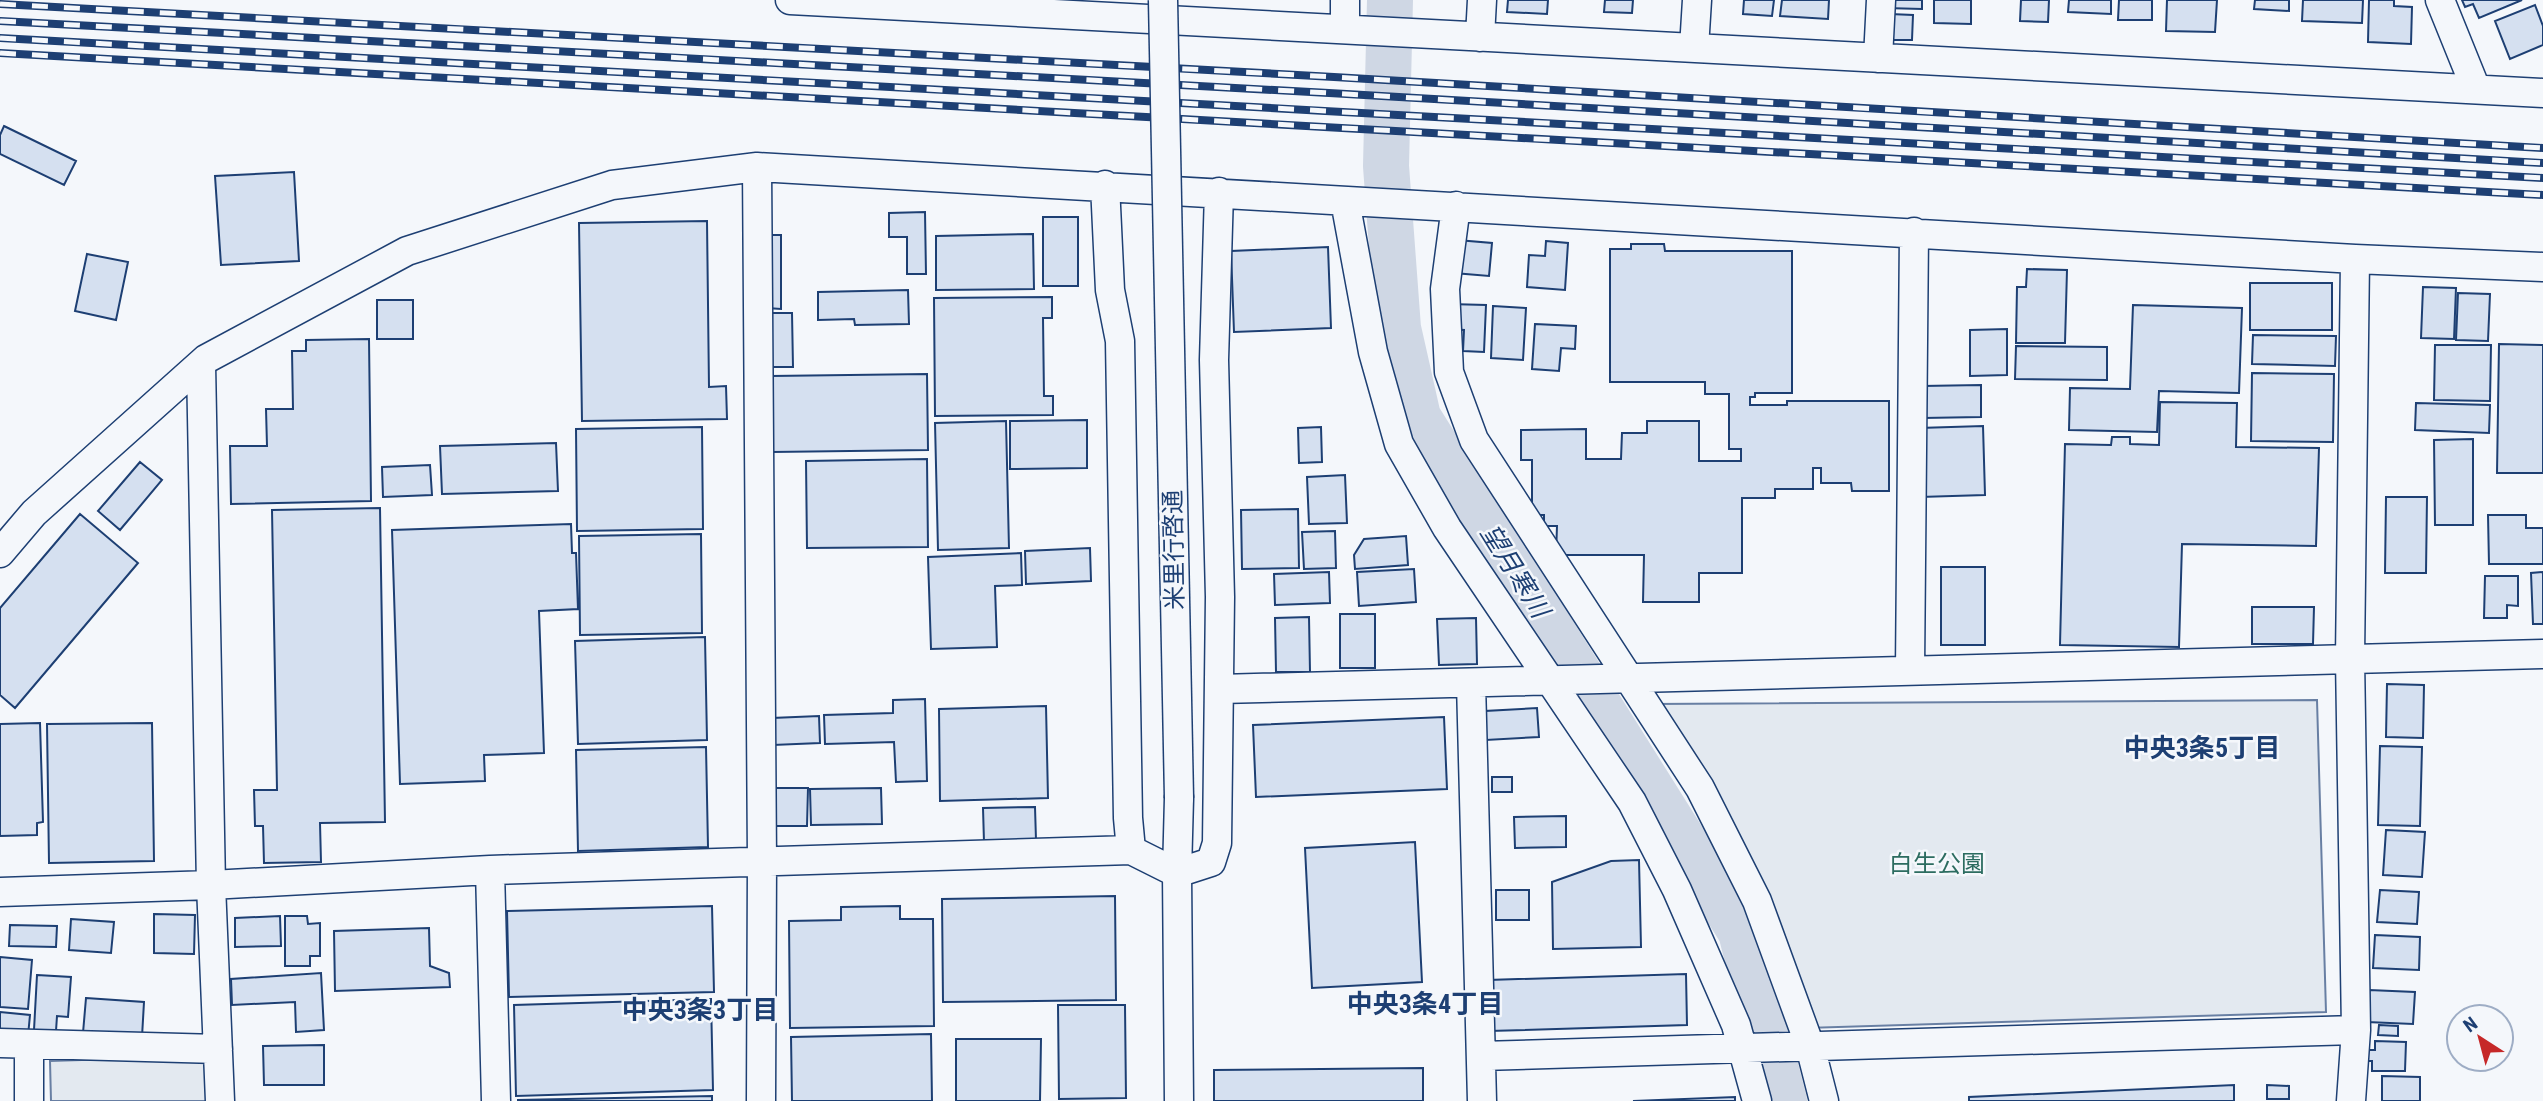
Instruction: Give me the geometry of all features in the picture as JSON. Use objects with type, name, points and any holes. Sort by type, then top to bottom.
[{"type":"street","points":[[790,0],[1208,10],[1379,31],[2543,93]]},
{"type":"street","name":"米里行啓通","points":[[1163,0],[1179,798],[1179,1101]]},
{"type":"street","points":[[1345,0],[1345,28]]},
{"type":"street","points":[[1480,37],[1482,0]]},
{"type":"street","points":[[1694,48],[1697,0]]},
{"type":"street","points":[[1878,58],[1881,0]]},
{"type":"street","points":[[2440,0],[2476,89]]},
{"type":"street","points":[[757,167],[761,1101]]},
{"type":"street","points":[[0,553],[34,513],[201,364],[407,251],[612,185],[757,167],[2354,259],[2543,267]]},
{"type":"street","points":[[1105,185],[1110,290],[1120,341],[1131,850]]},
{"type":"street","points":[[0,892],[211,885],[491,870],[1131,850],[1177,873],[1211,862],[1217,843],[1220,689],[1214,360],[1219,192]]},
{"type":"street","points":[[1345,201],[1373,352],[1399,444],[1447,528],[1560,681],[1637,813],[1677,890],[1736,1025],[1749,1047],[1757,1101]]},
{"type":"street","points":[[1448,205],[1445,289],[1449,372],[1474,440],[1621,680],[1700,788],[1758,901],[1803,1046],[1824,1101]]},
{"type":"street","points":[[1910,670],[1914,232]]},
{"type":"street","points":[[2351,1101],[2356,1030],[2350,658],[2354,259]]},
{"type":"street","points":[[201,364],[211,885],[220,1101]]},
{"type":"street","points":[[1220,689],[2543,654]]},
{"type":"street","points":[[1471,683],[1482,1101]]},
{"type":"street","points":[[491,870],[496,1101]]},
{"type":"street","points":[[1481,1056],[2356,1030]]},
{"type":"street","points":[[0,1043],[218,1049]]},
{"type":"street","points":[[29,1045],[29,1101]]},
{"type":"green space","name":"白生公園","points":[[2317,700],[2326,1012],[1806,1028],[1652,704]]},
{"type":"green space","points":[[208,1056],[209,1101],[51,1101],[50,1061]]},
{"type":"building","points":[[1508,0],[1548,0],[1547,14],[1507,12]]},
{"type":"building","points":[[1605,0],[1633,0],[1632,13],[1604,12]]},
{"type":"building","points":[[1744,0],[1774,0],[1772,16],[1743,14]]},
{"type":"building","points":[[1782,0],[1829,0],[1828,19],[1780,16]]},
{"type":"building","points":[[1885,0],[1922,0],[1922,9],[1885,8]]},
{"type":"building","points":[[1934,0],[1971,0],[1971,24],[1934,23]]},
{"type":"building","points":[[2021,0],[2049,0],[2048,22],[2020,21]]},
{"type":"building","points":[[2069,0],[2111,0],[2111,14],[2068,12]]},
{"type":"building","points":[[2119,0],[2152,0],[2152,20],[2118,20]]},
{"type":"building","points":[[2167,0],[2217,0],[2215,32],[2166,31]]},
{"type":"building","points":[[2255,0],[2289,0],[2289,11],[2254,9]]},
{"type":"building","points":[[2303,0],[2363,0],[2362,23],[2302,21]]},
{"type":"building","points":[[2369,0],[2394,0],[2394,6],[2412,7],[2411,44],[2368,42]]},
{"type":"building","points":[[2462,0],[2522,0],[2479,18],[2473,4],[2465,7]]},
{"type":"building","points":[[2535,5],[2543,26],[2543,45],[2510,59],[2495,21]]},
{"type":"building","points":[[1890,14],[1913,15],[1912,40],[1889,40]]},
{"type":"building","points":[[4,126],[76,161],[64,185],[0,154],[0,135]]},
{"type":"building","points":[[294,172],[299,261],[221,265],[215,176]]},
{"type":"building","points":[[925,212],[926,274],[907,274],[907,237],[889,237],[889,213]]},
{"type":"building","points":[[1043,217],[1078,217],[1078,286],[1043,286]]},
{"type":"building","points":[[707,221],[709,387],[726,386],[727,419],[582,421],[579,223]]},
{"type":"building","points":[[1033,234],[1034,289],[936,290],[936,236]]},
{"type":"building","points":[[768,235],[781,235],[781,309],[767,308]]},
{"type":"building","points":[[1457,240],[1492,243],[1489,276],[1454,273]]},
{"type":"building","points":[[1546,241],[1568,243],[1565,290],[1527,287],[1529,255],[1545,256]]},
{"type":"building","points":[[1631,244],[1664,244],[1665,251],[1792,251],[1792,393],[1755,393],[1755,397],[1750,397],[1750,405],[1787,405],[1787,401],[1889,401],[1889,491],[1852,491],[1851,483],[1821,483],[1821,468],[1813,468],[1813,489],[1775,489],[1775,498],[1742,498],[1742,573],[1699,573],[1699,602],[1643,602],[1644,555],[1556,555],[1557,526],[1544,526],[1544,515],[1532,515],[1532,460],[1521,460],[1521,430],[1586,429],[1586,459],[1621,459],[1622,433],[1647,433],[1647,421],[1699,421],[1699,461],[1741,461],[1741,449],[1729,449],[1729,394],[1705,394],[1705,382],[1610,382],[1610,249],[1631,249]]},
{"type":"building","points":[[1328,247],[1331,328],[1234,332],[1231,251]]},
{"type":"building","points":[[87,254],[128,262],[116,320],[75,311]]},
{"type":"building","points":[[2027,269],[2067,270],[2065,343],[2016,343],[2017,287],[2026,287]]},
{"type":"building","points":[[2250,283],[2332,283],[2332,330],[2250,330]]},
{"type":"building","points":[[2423,287],[2456,288],[2454,339],[2421,338]]},
{"type":"building","points":[[908,290],[909,324],[855,325],[854,319],[818,320],[818,292]]},
{"type":"building","points":[[2458,293],[2490,294],[2488,341],[2456,340]]},
{"type":"building","points":[[1052,297],[1052,318],[1043,318],[1044,396],[1053,396],[1053,415],[935,416],[934,298]]},
{"type":"building","points":[[377,300],[413,300],[413,339],[377,339]]},
{"type":"building","points":[[1449,304],[1486,305],[1484,352],[1463,351],[1464,330],[1448,329]]},
{"type":"building","points":[[2133,305],[2242,308],[2239,393],[2159,391],[2157,432],[2069,430],[2070,388],[2130,389]]},
{"type":"building","points":[[1493,306],[1526,308],[1523,360],[1491,358]]},
{"type":"building","points":[[766,313],[792,313],[793,367],[766,367]]},
{"type":"building","points":[[1535,324],[1576,326],[1575,349],[1561,348],[1559,371],[1532,369]]},
{"type":"building","points":[[2007,329],[2007,375],[1970,376],[1970,330]]},
{"type":"building","points":[[2253,335],[2336,336],[2335,366],[2252,364]]},
{"type":"building","points":[[369,339],[371,501],[231,504],[230,446],[267,446],[266,409],[293,409],[292,351],[306,351],[306,340]]},
{"type":"building","points":[[2499,344],[2543,345],[2543,473],[2497,473]]},
{"type":"building","points":[[2435,345],[2491,345],[2490,401],[2434,400]]},
{"type":"building","points":[[2016,346],[2107,347],[2107,380],[2015,379]]},
{"type":"building","points":[[2252,373],[2334,374],[2333,442],[2251,441]]},
{"type":"building","points":[[927,374],[928,450],[772,452],[771,376]]},
{"type":"building","points":[[1981,385],[1981,417],[1923,418],[1922,386]]},
{"type":"building","points":[[2160,402],[2237,403],[2236,447],[2319,448],[2316,546],[2182,544],[2179,647],[2060,645],[2065,444],[2111,445],[2112,437],[2130,437],[2130,444],[2159,445]]},
{"type":"building","points":[[2416,403],[2490,405],[2489,433],[2415,430]]},
{"type":"building","points":[[1087,420],[1087,468],[1010,469],[1010,421]]},
{"type":"building","points":[[1006,421],[1009,548],[938,550],[935,423]]},
{"type":"building","points":[[1983,426],[1985,495],[1920,497],[1919,428]]},
{"type":"building","points":[[702,427],[703,529],[577,531],[576,429]]},
{"type":"building","points":[[1321,427],[1322,462],[1299,463],[1298,428]]},
{"type":"building","points":[[2473,439],[2473,525],[2435,525],[2434,440]]},
{"type":"building","points":[[556,443],[558,491],[442,494],[440,446]]},
{"type":"building","points":[[927,459],[928,547],[807,548],[806,461]]},
{"type":"building","points":[[140,462],[162,480],[120,530],[98,511]]},
{"type":"building","points":[[430,465],[432,495],[383,497],[382,467]]},
{"type":"building","points":[[1345,475],[1347,523],[1309,524],[1307,477]]},
{"type":"building","points":[[2386,497],[2427,497],[2426,573],[2385,573]]},
{"type":"building","points":[[380,508],[385,822],[320,823],[321,862],[264,863],[263,826],[255,826],[254,790],[277,790],[272,510]]},
{"type":"building","points":[[1298,509],[1299,568],[1242,569],[1241,510]]},
{"type":"building","points":[[80,514],[138,563],[15,708],[0,695],[0,608]]},
{"type":"building","points":[[2488,515],[2526,515],[2526,528],[2543,528],[2543,564],[2489,564]]},
{"type":"building","points":[[571,524],[572,553],[576,553],[578,609],[539,611],[544,753],[484,755],[485,781],[400,784],[392,530]]},
{"type":"building","points":[[1335,531],[1336,568],[1304,569],[1302,532]]},
{"type":"building","points":[[701,534],[702,633],[580,635],[579,536]]},
{"type":"building","points":[[1406,536],[1408,565],[1355,569],[1354,555],[1364,539]]},
{"type":"building","points":[[1090,548],[1091,581],[1026,584],[1025,551]]},
{"type":"building","points":[[1021,553],[1022,585],[995,586],[997,647],[931,649],[928,557]]},
{"type":"building","points":[[1941,567],[1985,567],[1985,645],[1941,645]]},
{"type":"building","points":[[1414,569],[1416,602],[1359,606],[1357,572]]},
{"type":"building","points":[[1329,572],[1330,603],[1275,605],[1274,574]]},
{"type":"building","points":[[2543,572],[2543,624],[2533,624],[2531,573]]},
{"type":"building","points":[[2485,576],[2518,576],[2518,606],[2507,605],[2507,618],[2484,618]]},
{"type":"building","points":[[2252,607],[2314,607],[2313,644],[2252,644]]},
{"type":"building","points":[[1340,614],[1375,614],[1375,668],[1340,668]]},
{"type":"building","points":[[1309,617],[1310,672],[1276,672],[1275,618]]},
{"type":"building","points":[[1476,618],[1477,664],[1439,665],[1437,619]]},
{"type":"building","points":[[705,637],[707,740],[578,744],[575,641]]},
{"type":"building","points":[[2387,684],[2424,685],[2423,738],[2386,737]]},
{"type":"building","points":[[925,699],[927,781],[896,782],[894,742],[825,744],[824,715],[893,713],[893,700]]},
{"type":"building","points":[[1046,706],[1048,798],[940,801],[939,709]]},
{"type":"building","points":[[1537,708],[1539,737],[1486,740],[1485,711]]},
{"type":"building","points":[[819,716],[820,743],[773,745],[772,718]]},
{"type":"building","points":[[1444,717],[1447,789],[1256,797],[1253,725]]},
{"type":"building","points":[[40,723],[43,822],[37,823],[37,835],[0,836],[0,724]]},
{"type":"building","points":[[152,723],[154,861],[49,863],[47,724]]},
{"type":"building","points":[[2380,746],[2422,747],[2420,826],[2378,825]]},
{"type":"building","points":[[706,747],[708,847],[578,851],[576,750]]},
{"type":"building","points":[[1492,777],[1512,777],[1512,792],[1492,792]]},
{"type":"building","points":[[771,788],[808,788],[807,826],[770,826]]},
{"type":"building","points":[[881,788],[882,824],[811,825],[810,789]]},
{"type":"building","points":[[1035,807],[1036,840],[984,842],[983,808]]},
{"type":"building","points":[[1566,816],[1566,847],[1515,848],[1514,817]]},
{"type":"building","points":[[2386,830],[2425,832],[2422,877],[2383,875]]},
{"type":"building","points":[[1415,842],[1422,982],[1312,988],[1305,848]]},
{"type":"building","points":[[1639,860],[1641,947],[1553,949],[1552,882],[1611,861]]},
{"type":"building","points":[[1496,890],[1529,890],[1529,920],[1496,920]]},
{"type":"building","points":[[2380,890],[2419,892],[2417,924],[2377,922]]},
{"type":"building","points":[[1115,896],[1116,1000],[943,1002],[942,899]]},
{"type":"building","points":[[712,906],[714,992],[509,997],[507,911]]},
{"type":"building","points":[[900,906],[900,919],[933,919],[934,1026],[790,1028],[789,921],[841,920],[841,907]]},
{"type":"building","points":[[154,914],[195,915],[194,954],[154,953]]},
{"type":"building","points":[[280,916],[281,946],[235,947],[235,918]]},
{"type":"building","points":[[285,916],[307,916],[308,924],[320,923],[320,956],[310,956],[310,966],[285,966]]},
{"type":"building","points":[[71,919],[114,922],[111,953],[69,950]]},
{"type":"building","points":[[10,925],[57,926],[56,947],[9,946]]},
{"type":"building","points":[[429,928],[430,966],[449,973],[450,987],[335,991],[334,931]]},
{"type":"building","points":[[2375,935],[2420,937],[2419,970],[2373,968]]},
{"type":"building","points":[[0,957],[32,960],[28,1009],[0,1007]]},
{"type":"building","points":[[321,973],[324,1030],[296,1032],[295,1002],[232,1005],[231,979]]},
{"type":"building","points":[[1686,974],[1687,1025],[1489,1031],[1488,980]]},
{"type":"building","points":[[37,975],[71,977],[68,1017],[57,1016],[56,1031],[34,1030]]},
{"type":"building","points":[[2369,990],[2415,992],[2413,1024],[2367,1022]]},
{"type":"building","points":[[86,998],[144,1002],[142,1037],[83,1033]]},
{"type":"building","points":[[711,999],[713,1090],[516,1096],[514,1005]]},
{"type":"building","points":[[1058,1005],[1125,1005],[1126,1098],[1059,1099]]},
{"type":"building","points":[[0,1012],[30,1015],[28,1036],[0,1033]]},
{"type":"building","points":[[2379,1025],[2398,1026],[2398,1036],[2378,1035]]},
{"type":"building","points":[[931,1034],[932,1101],[792,1101],[791,1037]]},
{"type":"building","points":[[956,1039],[1041,1039],[1040,1101],[956,1101]]},
{"type":"building","points":[[2375,1041],[2406,1042],[2405,1071],[2372,1071],[2372,1061],[2365,1061],[2366,1050],[2375,1050]]},
{"type":"building","points":[[324,1045],[324,1085],[264,1085],[263,1046]]},
{"type":"building","points":[[1423,1068],[1423,1101],[1214,1101],[1214,1070]]},
{"type":"building","points":[[2382,1076],[2420,1077],[2420,1101],[2382,1101]]},
{"type":"building","points":[[2234,1085],[2234,1101],[1969,1101],[1969,1097]]},
{"type":"building","points":[[2267,1085],[2289,1086],[2289,1099],[2267,1099]]},
{"type":"building","points":[[712,1096],[712,1101],[518,1101],[518,1100]]},
{"type":"building","points":[[1735,1097],[1735,1101],[1633,1101]]},
{"type":"waterway","name":"望月寒川","points":[[1390,0],[1386,166],[1398,328],[1418,417],[1741,932],[1784,1101]]},
{"type":"railway","points":[[0,4],[1334,77],[2543,148]]},
{"type":"railway","points":[[0,21],[1329,93],[2543,163]]},
{"type":"railway","points":[[0,38],[2543,178]]},
{"type":"railway","points":[[0,53],[2543,195]]},
{"type":"district","name":"中央3条5丁目","points":[[2202,748]]},
{"type":"district","name":"中央3条4丁目","points":[[1425,1004]]},
{"type":"district","name":"中央3条3丁目","points":[[700,1010]]}]
